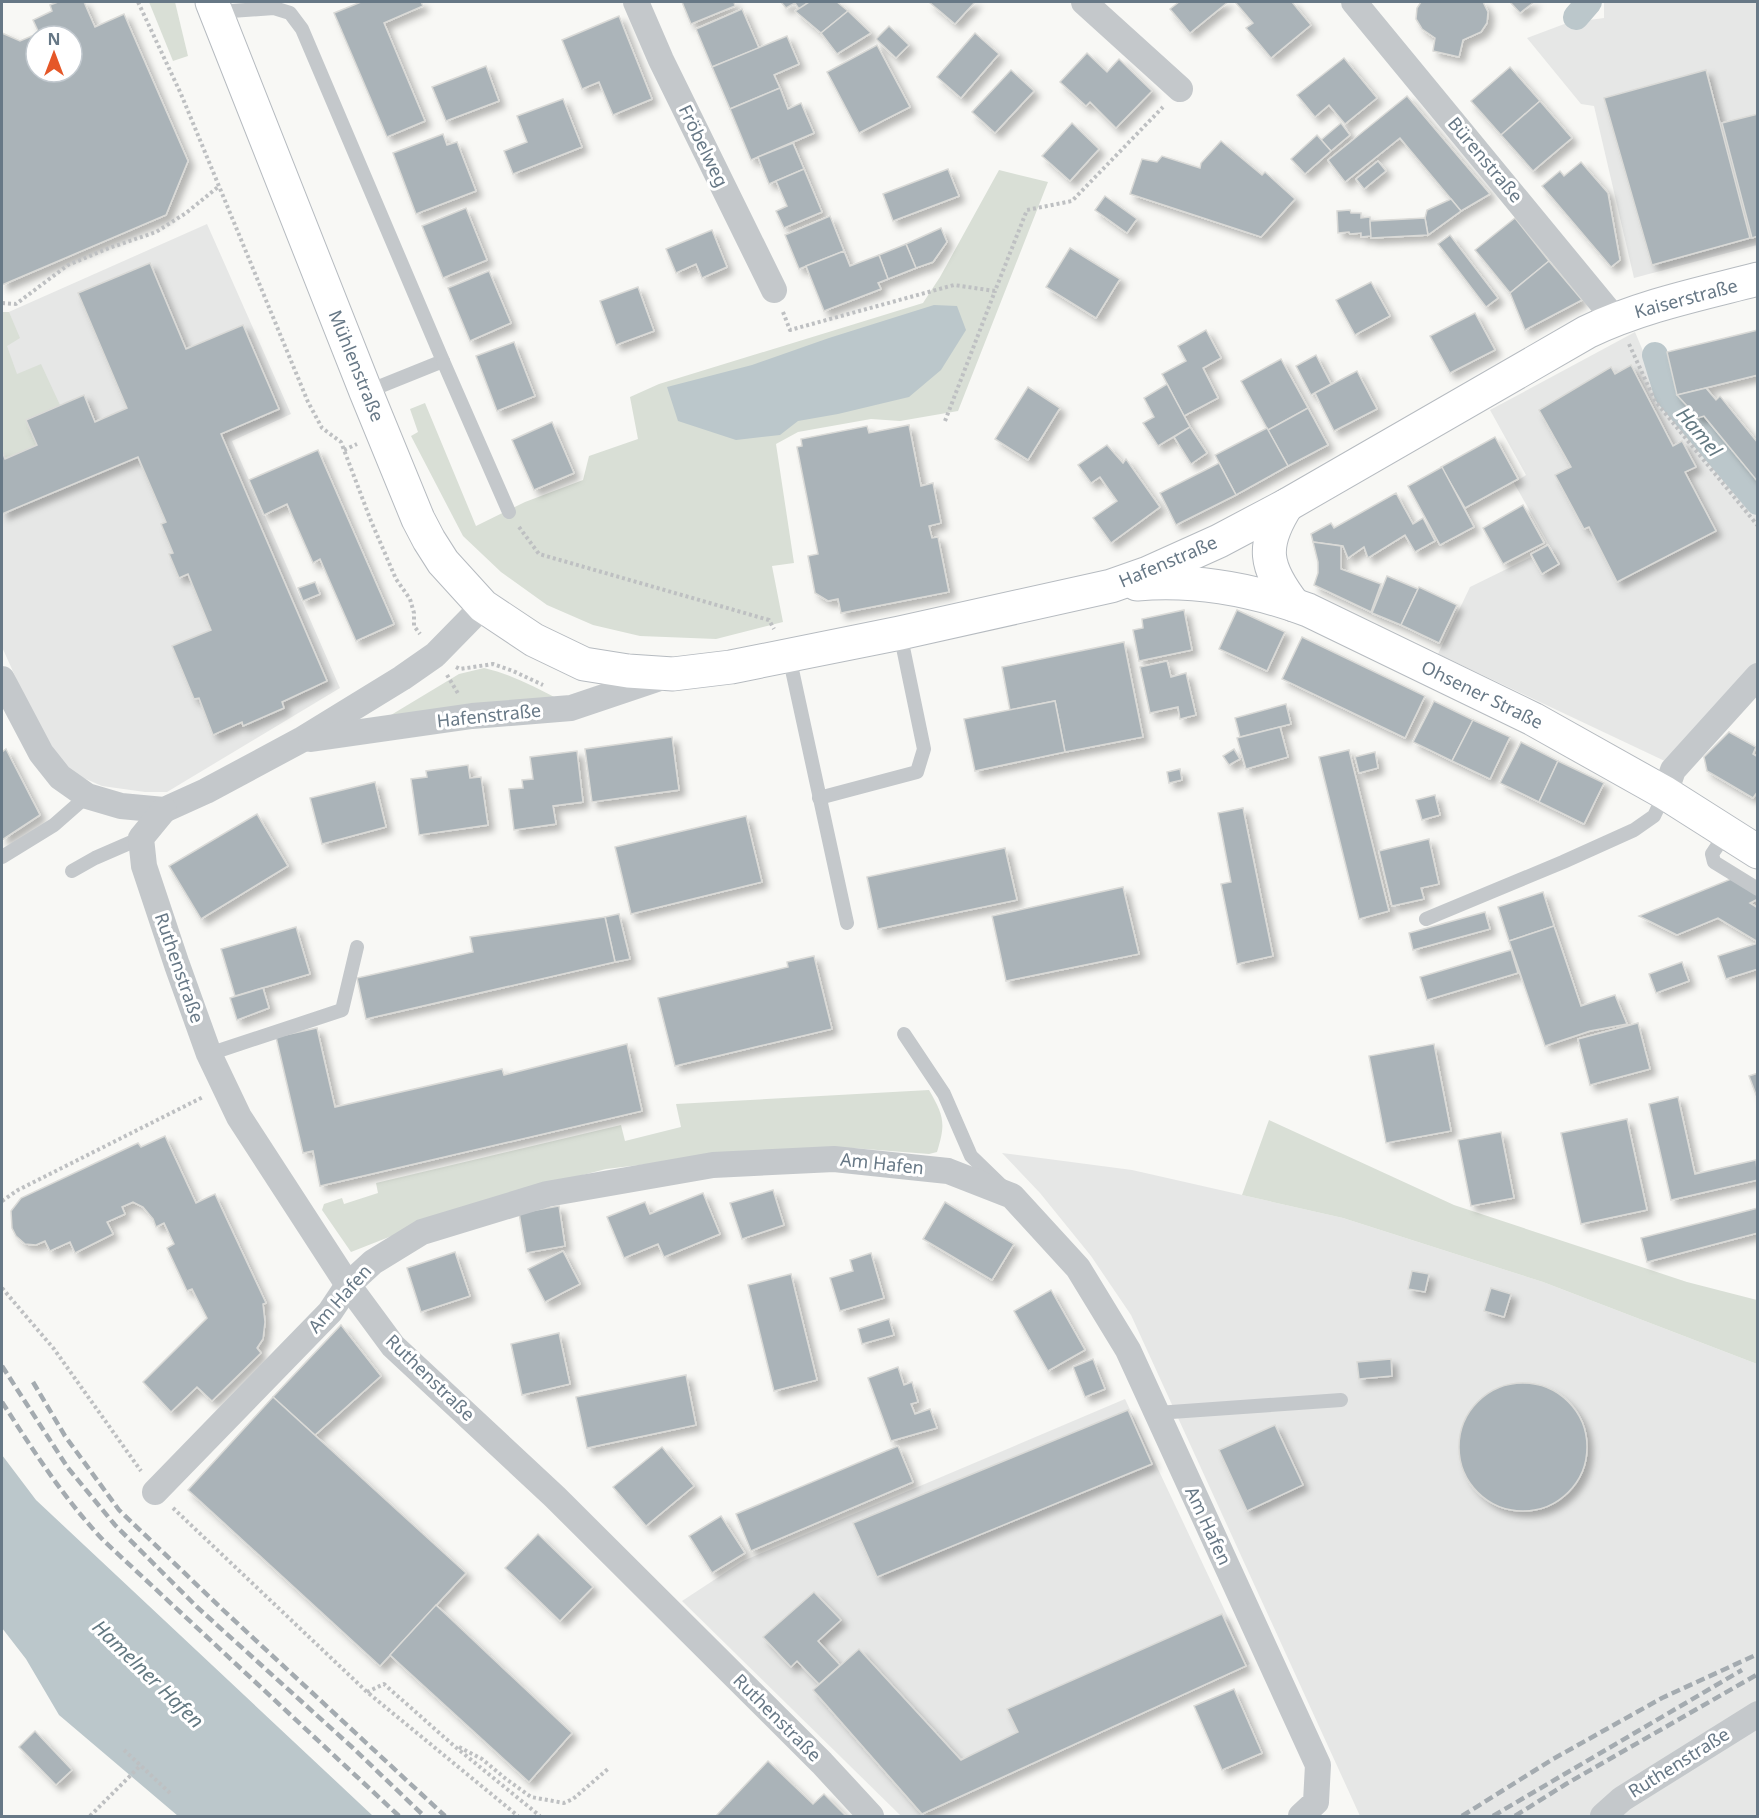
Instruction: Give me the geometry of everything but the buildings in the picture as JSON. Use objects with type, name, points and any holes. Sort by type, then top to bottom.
[{"type":"main road","name":"Mühlenstraße","points":[[215,5],[418,519],[443,562],[483,606],[534,639],[584,664]]},
{"type":"main road","name":"Kaiserstraße","points":[[1615,319],[1642,309],[1758,279]]},
{"type":"main road","name":"Hafenstraße","points":[[584,664],[628,671],[673,674],[732,667],[900,633],[1111,586],[1184,558],[1287,505],[1587,332],[1615,319]]},
{"type":"main road","points":[[1287,505],[1276,523],[1269,542],[1270,562],[1274,576],[1294,605]]},
{"type":"main road","name":"Ohsener Straße","points":[[1111,586],[1204,585],[1270,597],[1308,610],[1533,719],[1665,794],[1719,844],[1758,852]]},
{"type":"street","name":"Fröbelweg","points":[[636,2],[661,60],[774,290]]},
{"type":"street","points":[[1084,2],[1180,89]]},
{"type":"street","name":"Bürenstraße","points":[[1354,2],[1615,319]]},
{"type":"street","name":"Hafenstraße","points":[[164,810],[206,791],[302,740],[402,678],[435,655],[483,606]]},
{"type":"street","name":"Hafenstraße","points":[[302,740],[472,716],[570,708],[673,674]]},
{"type":"street","points":[[1665,794],[1673,770],[1758,676]]},
{"type":"street","points":[[2,679],[41,753],[60,777],[87,796],[121,806],[164,810]]},
{"type":"street","points":[[141,838],[164,810]]},
{"type":"street","name":"Ruthenstraße","points":[[141,838],[144,866],[177,965],[209,1054],[239,1117],[348,1285],[393,1346],[555,1497],[822,1763],[871,1816]]},
{"type":"street","name":"Am Hafen","points":[[155,1492],[330,1312],[348,1285],[373,1262],[422,1232],[547,1194],[713,1165],[834,1159],[948,1171],[1012,1196],[1078,1268],[1128,1350],[1318,1765],[1316,1802],[1301,1816]]},
{"type":"street","name":"Ruthenstraße","points":[[1603,1816],[1622,1799],[1758,1714]]},
{"type":"lane","points":[[215,5],[274,8],[290,13],[302,29],[509,512]]},
{"type":"lane","points":[[366,392],[443,361]]},
{"type":"lane","points":[[819,798],[917,772],[924,749],[900,633]]},
{"type":"lane","points":[[789,656],[847,923]]},
{"type":"lane","points":[[1426,919],[1634,830],[1654,816],[1665,794]]},
{"type":"lane","points":[[2,857],[54,825],[87,796]]},
{"type":"lane","points":[[72,871],[141,838]]},
{"type":"lane","points":[[1719,844],[1714,862],[1758,889]]},
{"type":"lane","points":[[209,1054],[342,1010],[357,946]]},
{"type":"lane","points":[[904,1034],[944,1094],[971,1156],[1012,1196]]},
{"type":"lane","points":[[1157,1413],[1341,1400]]},
{"type":"path","points":[[138,2],[181,94],[308,402],[322,428],[341,442],[396,579],[410,599],[414,613],[414,626],[435,655],[472,716]]},
{"type":"path","points":[[945,421],[1027,210],[1072,201],[1180,89]]},
{"type":"path","points":[[2,303],[16,304],[69,265],[156,232],[186,213],[218,186]]},
{"type":"path","points":[[774,290],[790,330],[954,285],[995,291]]},
{"type":"path","points":[[1615,319],[1655,401],[1758,526]]},
{"type":"path","points":[[509,512],[539,555],[769,620],[789,656]]},
{"type":"path","points":[[435,655],[460,669],[493,664],[544,686]]},
{"type":"path","points":[[2,1201],[18,1190],[225,1086]]},
{"type":"path","points":[[518,1816],[367,1692],[384,1684],[453,1745],[540,1816]]},
{"type":"path","points":[[453,1745],[482,1759],[531,1797],[564,1803],[573,1799],[609,1768]]},
{"type":"path","points":[[124,1750],[170,1793]]},
{"type":"path","points":[[90,1816],[141,1765]]},
{"type":"shaded area","points":[[149,2],[175,2],[188,56],[173,61]]},
{"type":"shaded area","points":[[1604,2],[1757,2],[1757,245],[1634,278],[1594,106],[1581,104],[1527,38],[1567,23],[1604,18]]},
{"type":"shaded area","points":[[999,170],[1048,182],[958,411],[900,421],[871,419],[798,432],[776,444],[794,563],[772,566],[783,622],[716,639],[640,636],[593,625],[547,605],[501,572],[463,536],[411,436],[418,432],[410,409],[425,403],[476,526],[525,502],[583,480],[589,456],[638,439],[630,397],[659,384],[923,303],[940,277]]},
{"type":"shaded area","points":[[207,224],[291,414],[232,441],[340,688],[167,792],[145,792],[102,786],[72,773],[52,758],[2,647],[2,315]]},
{"type":"shaded area","points":[[2,312],[9,312],[20,338],[7,346],[17,374],[41,364],[60,405],[26,420],[37,445],[5,459],[2,451]]},
{"type":"shaded area","points":[[1635,332],[1662,396],[1757,511],[1757,667],[1669,763],[1438,654],[1470,587],[1531,557],[1542,575],[1560,564],[1514,483],[1526,475],[1490,410]]},
{"type":"shaded area","points":[[484,668],[513,677],[560,700],[386,718],[459,674]]},
{"type":"shaded area","points":[[929,1090],[940,1113],[942,1134],[937,1152],[929,1154],[852,1148],[740,1153],[606,1169],[513,1193],[440,1217],[351,1252],[322,1210],[324,1204],[342,1198],[344,1204],[378,1193],[376,1183],[621,1125],[625,1141],[681,1127],[676,1104]]},
{"type":"shaded area","points":[[1269,1120],[1454,1205],[1687,1282],[1757,1300],[1757,1364],[1543,1282],[1343,1218],[1242,1195]]},
{"type":"shaded area","points":[[1002,1153],[1132,1170],[1343,1218],[1543,1282],[1757,1364],[1757,1816],[1360,1816],[1131,1315],[1091,1256],[1040,1193]]},
{"type":"shaded area","points":[[1125,1399],[1250,1664],[917,1816],[901,1816],[682,1601],[743,1561]]},
{"type":"water","points":[[934,305],[957,306],[966,330],[941,370],[909,397],[798,421],[780,435],[736,440],[678,421],[667,387],[752,365]]},
{"type":"water","name":"Hamelner Hafen","points":[[2,1455],[36,1500],[373,1816],[178,1816],[59,1715],[26,1659],[2,1628]]},
{"type":"waterway","name":"Hamel","points":[[1576,17],[1589,2]]},
{"type":"waterway","name":"Hamel","points":[[1655,355],[1667,394],[1758,502]]},
{"type":"railway","points":[[2,1366],[68,1468],[115,1525],[197,1607],[353,1748],[424,1816]]},
{"type":"railway","points":[[33,1382],[65,1436],[119,1510],[445,1816]]},
{"type":"railway","points":[[2,1402],[62,1491],[104,1541],[399,1816]]},
{"type":"railway","points":[[1462,1816],[1553,1759],[1662,1698],[1758,1654]]},
{"type":"railway","points":[[1493,1816],[1742,1670]]},
{"type":"railway","points":[[1515,1816],[1566,1784],[1758,1674]]}]
